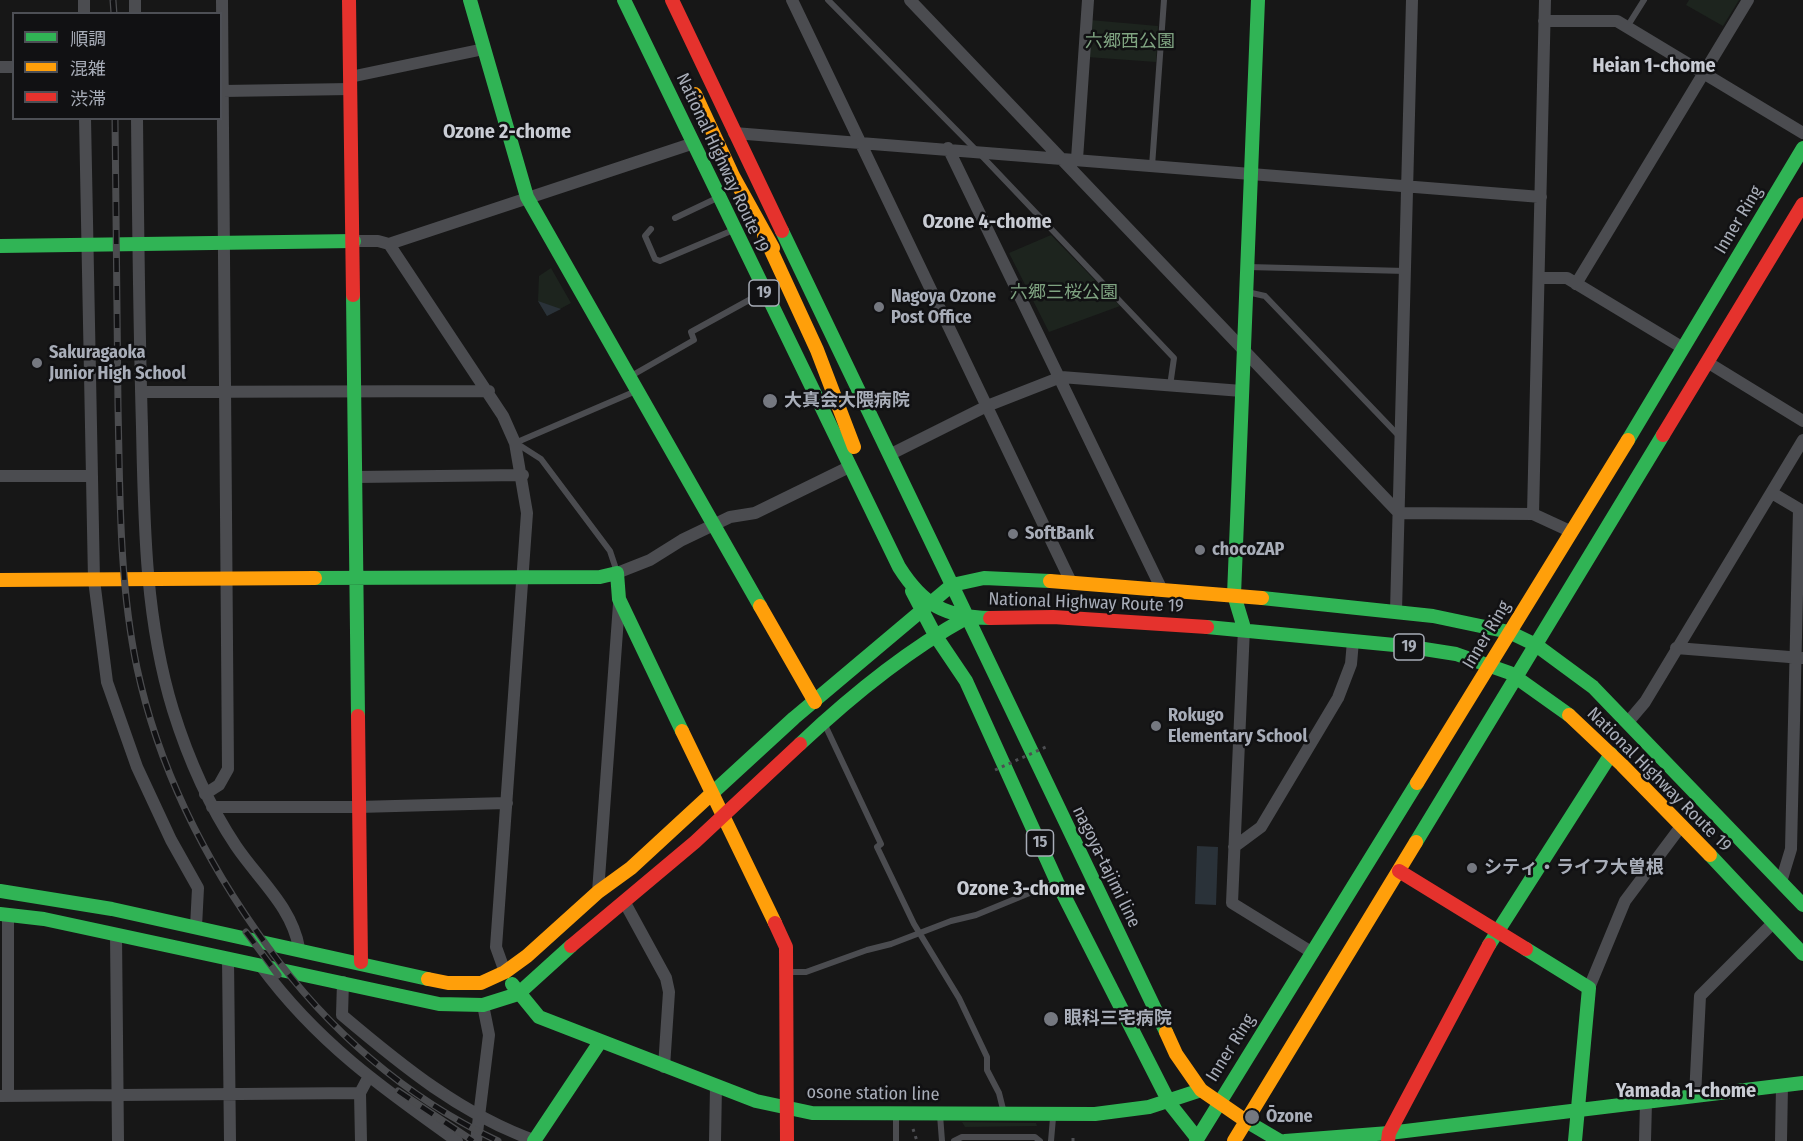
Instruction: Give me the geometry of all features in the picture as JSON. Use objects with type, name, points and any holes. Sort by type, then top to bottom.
[{"type":"main road","points":[[350,0],[361,962]]},
{"type":"main road","points":[[470,0],[527,197],[815,702]]},
{"type":"main road","name":"National Highway Route 19","points":[[624,0],[849,467],[909,584],[926,606],[966,618],[1022,615],[1244,628],[1444,651],[1490,664],[1516,677],[1574,719],[1682,825],[1803,954]]},
{"type":"main road","name":"National Highway Route 19","points":[[672,0],[734,133],[891,454],[929,543],[952,585],[984,578],[1071,582],[1234,595],[1464,620],[1509,632],[1536,645],[1593,687],[1803,905]]},
{"type":"main road","points":[[1244,628],[1234,595],[1258,0]]},
{"type":"main road","points":[[695,94],[817,350],[863,469],[870,509]]},
{"type":"main road","name":"Inner Ring","points":[[1199,1140],[1218,1102],[1572,531],[1803,148]]},
{"type":"main road","points":[[1234,1141],[1803,204]]},
{"type":"main road","points":[[764,235],[803,291],[815,299]]},
{"type":"main road","points":[[0,246],[139,242],[354,241]]},
{"type":"main road","points":[[929,543],[958,567],[984,578]]},
{"type":"main road","points":[[0,580],[356,580],[523,576],[600,577],[617,573],[619,599],[786,947],[788,972],[787,1141]]},
{"type":"main road","points":[[0,891],[73,901],[299,948],[448,983],[481,983],[505,972],[528,956],[598,892],[632,868],[713,791],[952,585]]},
{"type":"main road","name":"nagoya-tajimi line","points":[[952,585],[1176,1054],[1201,1090],[1280,1141]]},
{"type":"main road","name":"15","points":[[926,606],[935,635],[966,681],[1058,882],[1170,1104],[1199,1140]]},
{"type":"main road","points":[[4,915],[44,919],[343,982],[439,1005],[483,1005],[518,994],[604,917],[625,903],[806,738],[897,662],[935,635],[966,618]]},
{"type":"main road","points":[[1389,1137],[1496,932],[1611,754]]},
{"type":"main road","points":[[1399,871],[1589,988],[1575,1141]]},
{"type":"main road","name":"osone station line","points":[[505,972],[518,994],[539,1017],[716,1086],[787,1109],[812,1113],[1053,1115],[1121,1112],[1170,1104],[1201,1090]]},
{"type":"main road","points":[[535,1141],[600,1042]]},
{"type":"main road","points":[[1285,1141],[1389,1137],[1803,1083]]},
{"type":"street","points":[[205,794],[219,785],[228,769],[222,0]]},
{"type":"street","points":[[792,0],[1071,582]]},
{"type":"street","points":[[910,0],[1399,513],[1533,514],[1572,531]]},
{"type":"street","points":[[1077,159],[1088,0]]},
{"type":"street","points":[[1396,611],[1412,0]]},
{"type":"street","points":[[1533,514],[1545,0]]},
{"type":"street","points":[[1576,284],[1748,0]]},
{"type":"street","points":[[1544,21],[1617,21],[1803,133]]},
{"type":"street","points":[[223,91],[350,83],[484,49]]},
{"type":"street","points":[[85,120],[94,580],[107,682],[137,767],[198,888],[196,927]]},
{"type":"street","points":[[137,120],[143,508],[148,579],[157,645],[173,710],[205,794],[236,846],[287,912],[296,929],[299,948]]},
{"type":"street","points":[[734,133],[948,148],[979,153],[1077,159],[1408,188],[1541,196]]},
{"type":"street","points":[[354,241],[378,241],[389,244],[694,143]]},
{"type":"street","points":[[948,148],[1061,377],[1162,590]]},
{"type":"street","points":[[389,244],[489,391],[515,443],[523,475],[527,513],[496,947],[505,972]]},
{"type":"street","points":[[1540,278],[1568,279],[1683,348]]},
{"type":"street","points":[[1707,362],[1803,421]]},
{"type":"street","points":[[891,454],[987,406],[1061,377],[1242,391]]},
{"type":"street","points":[[141,392],[489,391]]},
{"type":"street","points":[[1628,722],[1645,702],[1803,440]]},
{"type":"street","points":[[617,573],[650,560],[730,517],[755,513],[849,467]]},
{"type":"street","points":[[356,477],[523,475]]},
{"type":"street","points":[[0,476],[92,476]]},
{"type":"street","points":[[1772,493],[1799,509],[1798,797],[1791,849],[1781,882]]},
{"type":"street","points":[[598,892],[619,599]]},
{"type":"street","points":[[1244,628],[1232,903],[1313,952]]},
{"type":"street","points":[[1234,848],[1261,827],[1338,698],[1351,664],[1353,641]]},
{"type":"street","points":[[1676,648],[1799,658]]},
{"type":"street","points":[[212,807],[358,807],[507,803]]},
{"type":"street","points":[[1589,988],[1625,901],[1682,825]]},
{"type":"street","points":[[625,903],[666,978],[669,992],[664,1066]]},
{"type":"street","points":[[4,915],[4,1096],[360,1093]]},
{"type":"street","points":[[1695,1096],[1700,996],[1773,923]]},
{"type":"street","points":[[116,934],[118,1141]]},
{"type":"street","points":[[228,958],[230,1141]]},
{"type":"street","points":[[261,966],[286,1002],[334,1050],[368,1078],[458,1141]]},
{"type":"street","points":[[343,982],[342,1015],[403,1066],[506,1131],[535,1141]]},
{"type":"street","points":[[476,1141],[489,1035],[483,1005]]},
{"type":"street","points":[[361,1141],[360,1093],[368,1078]]},
{"type":"street","points":[[715,1141],[716,1086]]},
{"type":"street","points":[[1782,1086],[1782,1141]]},
{"type":"street","points":[[1645,1141],[1646,1102]]},
{"type":"lane","points":[[828,0],[979,153],[1174,358],[1170,386]]},
{"type":"lane","points":[[1152,166],[1164,0]]},
{"type":"lane","points":[[1627,27],[1644,0]]},
{"type":"lane","points":[[675,218],[719,198]]},
{"type":"lane","points":[[651,229],[645,236],[646,242],[655,259],[660,261],[734,230]]},
{"type":"lane","points":[[1248,267],[1406,271]]},
{"type":"lane","points":[[630,377],[694,340],[691,332],[763,292]]},
{"type":"lane","points":[[1247,292],[1265,296],[1402,438]]},
{"type":"lane","points":[[515,443],[638,390]]},
{"type":"lane","points":[[515,443],[541,459],[610,551],[617,573]]},
{"type":"lane","points":[[825,724],[881,844],[877,848],[940,970],[959,998],[987,1057],[987,1070],[999,1093],[1005,1114]]},
{"type":"lane","points":[[788,972],[806,972],[951,921],[976,915],[1058,882]]},
{"type":"lane","points":[[896,1113],[896,1141]]},
{"type":"lane","points":[[940,1113],[942,1141]]},
{"type":"lane","points":[[1051,1141],[1053,1115]]},
{"type":"lane","points":[[954,1141],[962,1137],[1035,1137],[1040,1141]]},
{"type":"path","points":[[996,770],[1048,746]]},
{"type":"path","points":[[913,1129],[917,1141]]},
{"type":"green space","points":[[1689,0],[1739,0],[1723,26],[1686,5]]},
{"type":"green space","name":"六郷西公園","points":[[1090,20],[1158,26],[1156,62],[1087,57]]},
{"type":"green space","name":"六郷三桜公園","points":[[1051,235],[1120,306],[1049,332],[1009,253]]},
{"type":"green space","points":[[551,268],[571,303],[547,316],[538,301],[539,276]]},
{"type":"green space","points":[[962,1122],[1036,1123],[1037,1126],[965,1127]]},
{"type":"shaded area","points":[[538,301],[561,309],[547,316]]},
{"type":"shaded area","points":[[1197,846],[1218,847],[1216,905],[1195,904]]},
{"type":"railway","points":[[113,0],[114,12]]},
{"type":"railway","points":[[115,120],[118,406],[124,570],[137,668],[158,743],[188,815],[225,883],[291,977],[342,1033],[400,1082],[464,1124],[498,1141]]},
{"type":"railway","points":[[246,932],[278,975]]},
{"type":"railway","points":[[398,1091],[473,1141]]},
{"type":"traffic: fast","points":[[470,0],[527,197],[760,606]]},
{"type":"traffic: fast","points":[[624,0],[899,567],[926,600],[960,615],[990,618]]},
{"type":"traffic: fast","points":[[1244,628],[1234,595],[1258,0]]},
{"type":"traffic: fast","points":[[1628,440],[1803,148]]},
{"type":"traffic: fast","points":[[782,231],[952,585],[984,578],[1050,581]]},
{"type":"traffic: fast","points":[[0,246],[354,241]]},
{"type":"traffic: fast","points":[[353,295],[358,716]]},
{"type":"traffic: fast","points":[[1416,842],[1663,435]]},
{"type":"traffic: fast","points":[[315,578],[600,577],[617,573],[619,599],[682,731]]},
{"type":"traffic: fast","points":[[708,797],[794,718],[952,585]]},
{"type":"traffic: fast","points":[[952,585],[1166,1032]]},
{"type":"traffic: fast","points":[[912,591],[935,635],[966,681],[1057,882],[1170,1104],[1197,1138]]},
{"type":"traffic: fast","points":[[1262,598],[1433,616],[1509,632],[1536,645],[1593,687],[1803,905]]},
{"type":"traffic: fast","points":[[800,744],[900,660],[966,618]]},
{"type":"traffic: fast","points":[[1207,627],[1405,646],[1456,654],[1510,673],[1569,715]]},
{"type":"traffic: fast","points":[[1489,945],[1611,754]]},
{"type":"traffic: fast","points":[[1196,1141],[1417,783]]},
{"type":"traffic: fast","points":[[1710,855],[1803,954]]},
{"type":"traffic: fast","points":[[0,891],[112,909],[428,979]]},
{"type":"traffic: fast","points":[[0,914],[44,919],[439,1004],[483,1005],[518,994],[571,946]]},
{"type":"traffic: fast","points":[[1526,949],[1589,988],[1575,1141]]},
{"type":"traffic: fast","points":[[512,984],[539,1017],[756,1101],[812,1113],[1095,1114],[1149,1107],[1201,1090]]},
{"type":"traffic: fast","points":[[534,1141],[600,1042]]},
{"type":"traffic: fast","points":[[1285,1141],[1389,1133],[1803,1083]]},
{"type":"traffic: fast","points":[[1246,1121],[1280,1141]]},
{"type":"traffic: slow","points":[[695,94],[733,176],[773,248]]},
{"type":"traffic: slow","points":[[764,235],[817,350],[854,447]]},
{"type":"traffic: slow","points":[[1417,783],[1628,440]]},
{"type":"traffic: slow","points":[[0,580],[315,578]]},
{"type":"traffic: slow","points":[[1050,581],[1262,598]]},
{"type":"traffic: slow","points":[[760,606],[815,702]]},
{"type":"traffic: slow","points":[[1569,715],[1622,765],[1710,855]]},
{"type":"traffic: slow","points":[[682,731],[775,923]]},
{"type":"traffic: slow","points":[[428,979],[448,983],[481,983],[505,972],[527,956],[598,892],[631,868],[708,797]]},
{"type":"traffic: slow","points":[[1234,1141],[1416,842]]},
{"type":"traffic: slow","points":[[1166,1032],[1176,1054],[1201,1090],[1246,1121]]},
{"type":"traffic: jam","points":[[349,0],[353,295]]},
{"type":"traffic: jam","points":[[672,0],[782,231]]},
{"type":"traffic: jam","points":[[1663,435],[1803,204]]},
{"type":"traffic: jam","points":[[990,618],[1053,617],[1207,627]]},
{"type":"traffic: jam","points":[[358,716],[361,962]]},
{"type":"traffic: jam","points":[[571,946],[695,842],[800,744]]},
{"type":"traffic: jam","points":[[1399,871],[1526,949]]},
{"type":"traffic: jam","points":[[775,923],[786,947],[787,1141]]},
{"type":"traffic: jam","points":[[1388,1141],[1389,1133],[1489,945]]},
{"type":"place","name":"Nagoya Ozone Post Office","points":[[879,307]]},
{"type":"place","name":"Sakuragaoka Junior High School","points":[[37,363]]},
{"type":"place","name":"大真会大隈病院","points":[[770,401]]},
{"type":"place","name":"SoftBank","points":[[1013,534]]},
{"type":"place","name":"chocoZAP","points":[[1200,550]]},
{"type":"place","name":"Rokugo Elementary School","points":[[1156,726]]},
{"type":"place","name":"シティ・ライフ大曽根","points":[[1472,868]]},
{"type":"place","name":"眼科三宅病院","points":[[1051,1019]]},
{"type":"place","name":"Ōzone","points":[[1252,1117]]},
{"type":"district","name":"Heian 1-chome","points":[[1654,66]]},
{"type":"district","name":"Ozone 2-chome","points":[[507,132]]},
{"type":"district","name":"Ozone 4-chome","points":[[987,222]]},
{"type":"district","name":"Ozone 3-chome","points":[[1021,889]]},
{"type":"district","name":"Yamada 1-chome","points":[[1686,1091]]}]
